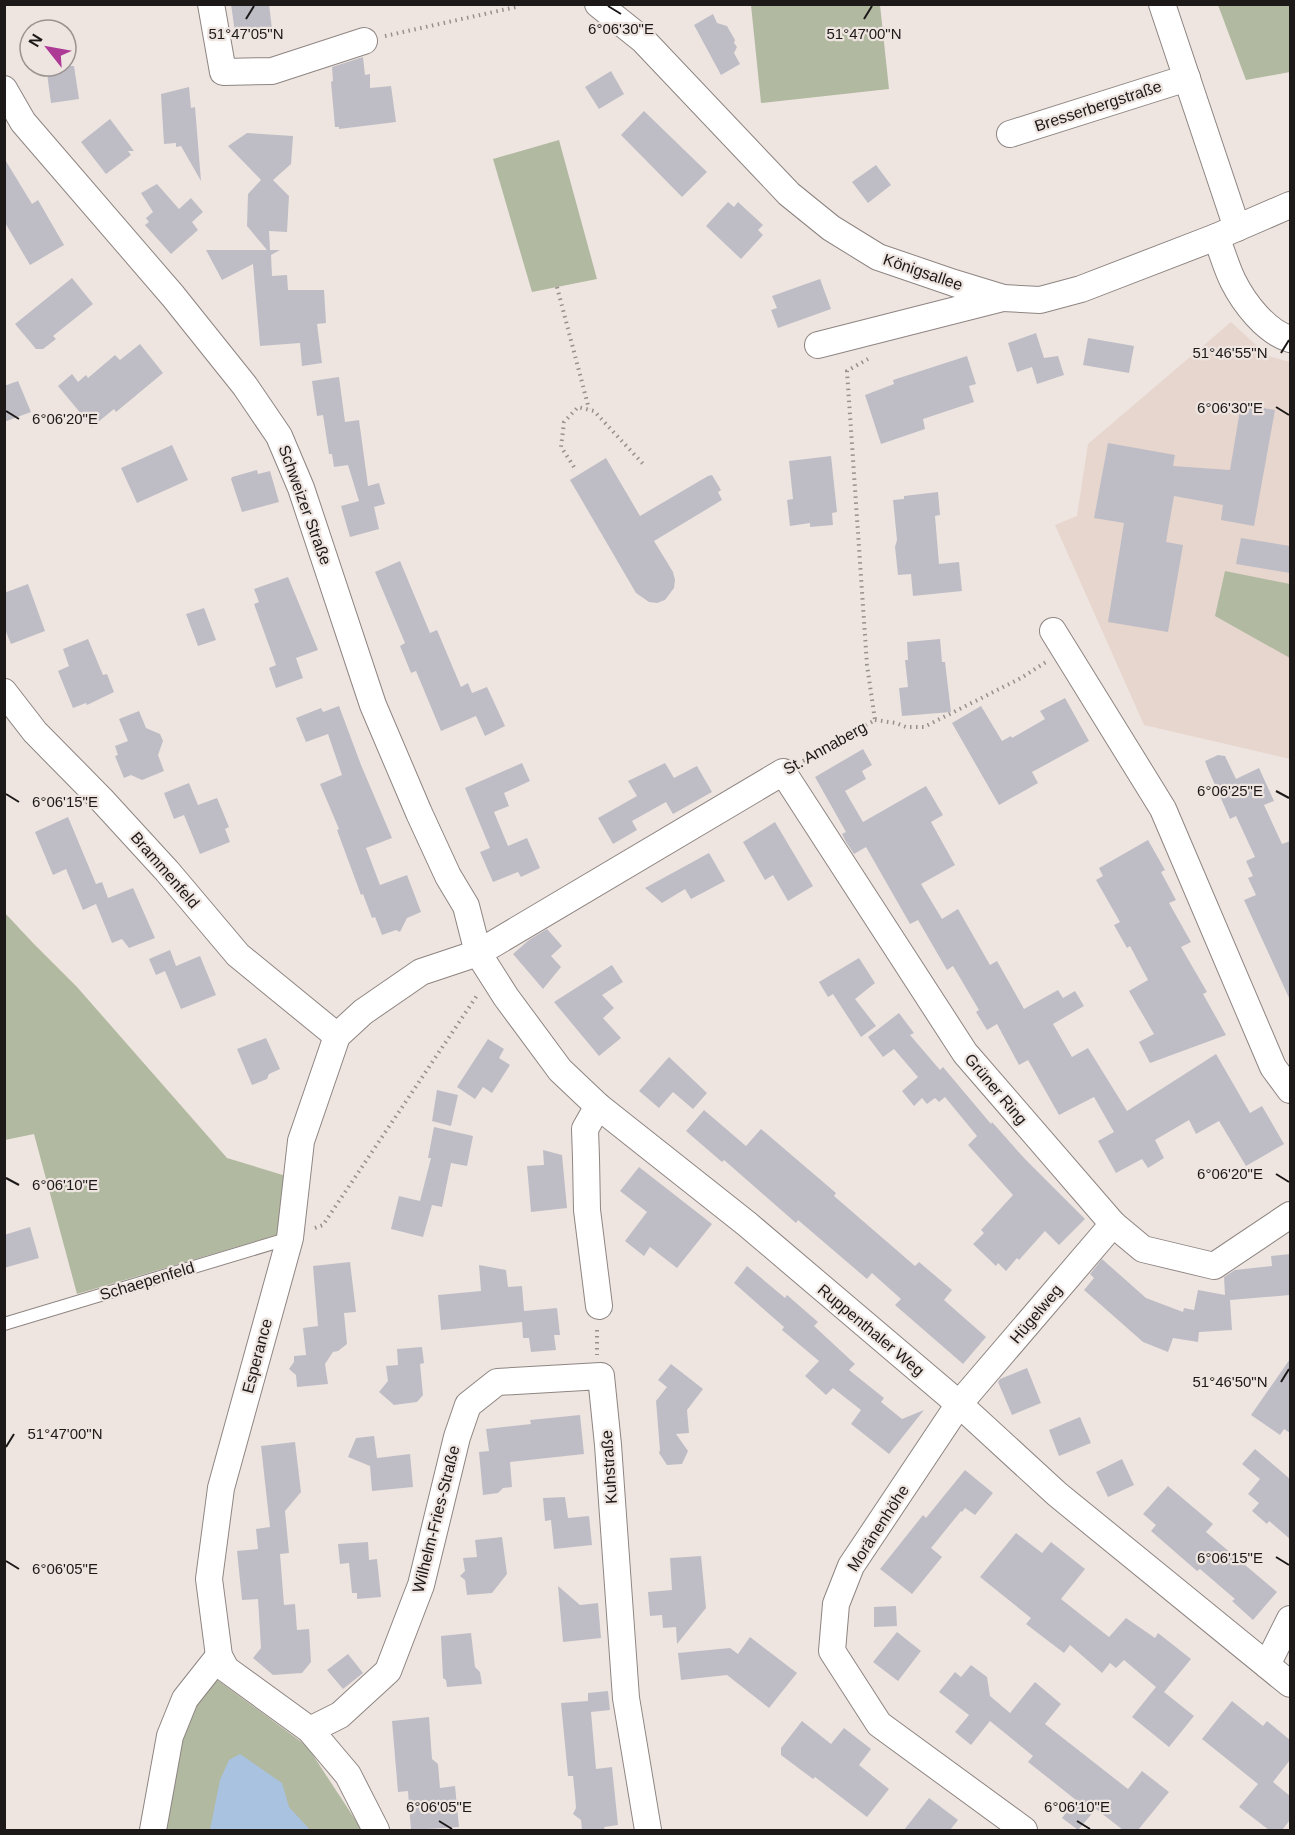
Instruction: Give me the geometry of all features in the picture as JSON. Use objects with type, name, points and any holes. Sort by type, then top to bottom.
[{"type":"street","points":[[211,4],[223,72],[272,71],[364,40]]},
{"type":"street","name":"Königsallee","points":[[598,4],[644,40],[789,194],[831,228],[878,257],[954,283],[1003,297],[1040,300],[1081,289],[1227,233],[1290,205]]},
{"type":"street","points":[[1162,4],[1187,78],[1227,233],[1233,282],[1255,314],[1281,336],[1290,339]]},
{"type":"street","name":"Bresserbergstraße","points":[[1010,134],[1187,78]]},
{"type":"street","name":"Schweizer Straße","points":[[4,89],[14,128],[173,296],[245,386],[279,436],[302,488],[374,705],[419,813],[448,876],[466,906],[485,963]]},
{"type":"street","points":[[818,345],[1003,297]]},
{"type":"street","points":[[1059,641],[1163,809],[1273,1067],[1290,1090]]},
{"type":"street","name":"Brammenfeld","points":[[4,692],[35,732],[109,807],[238,955],[337,1036]]},
{"type":"street","name":"St. Annaberg","points":[[485,963],[783,772]]},
{"type":"street","name":"Grüner Ring","points":[[783,772],[965,1053],[1113,1224],[1143,1249],[1214,1266],[1290,1215]]},
{"type":"street","name":"Esperance","points":[[219,1656],[209,1579],[221,1488],[290,1238],[301,1140],[337,1036],[363,1012],[421,972],[485,963]]},
{"type":"street","name":"Ruppenthaler Weg","points":[[485,963],[560,1070],[598,1106],[747,1224],[959,1404],[1057,1494],[1290,1684]]},
{"type":"street","points":[[598,1106],[585,1129],[585,1158],[587,1210],[599,1306]]},
{"type":"street","name":"Hügelweg","points":[[959,1404],[1113,1224]]},
{"type":"street","name":"Wilhelm-Fries-Straße","points":[[310,1730],[340,1715],[388,1671],[421,1585],[456,1437],[468,1405],[497,1382],[601,1376]]},
{"type":"street","name":"Kuhstraße","points":[[601,1376],[626,1698],[648,1830]]},
{"type":"street","name":"Moränenhöhe","points":[[959,1404],[851,1566],[836,1604],[832,1651],[879,1724],[1024,1830]]},
{"type":"street","points":[[1267,1665],[1290,1619]]},
{"type":"street","points":[[153,1830],[170,1736],[185,1699],[219,1656],[226,1669],[310,1730],[348,1775],[376,1830]]},
{"type":"lane","name":"Schaepenfeld","points":[[4,1324],[290,1238]]},
{"type":"path","points":[[364,40],[516,7],[518,4]]},
{"type":"path","points":[[557,287],[589,409]]},
{"type":"path","name":"St. Annaberg","points":[[783,772],[875,720],[867,665],[847,371],[885,350],[886,326]]},
{"type":"path","points":[[574,467],[561,447],[564,422],[578,407],[594,411],[645,466]]},
{"type":"path","points":[[875,720],[906,727],[924,727],[1020,678],[1059,641]]},
{"type":"path","points":[[290,1238],[323,1225],[485,963]]},
{"type":"path","points":[[599,1306],[596,1346],[601,1376]]},
{"type":"shaded area","points":[[1231,322],[1268,356],[1290,362],[1290,759],[1144,725],[1055,525],[1077,516],[1088,444]]},
{"type":"green space","points":[[751,5],[880,5],[889,89],[761,103]]},
{"type":"green space","points":[[1218,5],[1290,5],[1290,72],[1246,80]]},
{"type":"green space","points":[[559,140],[597,279],[532,292],[493,159]]},
{"type":"green space","points":[[1225,571],[1290,584],[1290,658],[1215,616]]},
{"type":"green space","points":[[4,912],[77,987],[227,1158],[286,1176],[277,1235],[77,1294],[34,1134],[5,1140]]},
{"type":"green space","points":[[216,1679],[307,1746],[362,1830],[163,1830],[174,1773],[191,1707]]},
{"type":"water","points":[[240,1754],[282,1783],[289,1807],[310,1830],[210,1830],[220,1780],[229,1760]]},
{"type":"building","points":[[231,4],[269,4],[272,29],[235,33]]},
{"type":"building","points":[[713,14],[717,23],[727,26],[735,40],[737,47],[734,53],[740,64],[721,75],[694,25]]},
{"type":"building","points":[[363,57],[365,75],[370,74],[370,88],[391,86],[396,122],[339,129],[335,127],[332,67]]},
{"type":"building","points":[[611,71],[624,94],[599,109],[585,87]]},
{"type":"building","points":[[48,78],[76,78],[79,99],[51,103]]},
{"type":"building","points":[[189,87],[191,108],[195,107],[201,181],[181,146],[176,147],[176,143],[164,144],[161,94]]},
{"type":"building","points":[[644,111],[707,172],[682,197],[621,135]]},
{"type":"building","points":[[110,119],[134,151],[128,151],[131,155],[106,174],[81,142]]},
{"type":"building","points":[[247,133],[293,136],[291,164],[273,180],[289,196],[287,232],[269,231],[270,250],[280,250],[271,255],[272,276],[287,275],[288,290],[324,290],[326,323],[317,324],[322,363],[302,366],[300,343],[260,346],[253,264],[222,280],[206,250],[267,250],[247,226],[248,194],[261,180],[228,146]]},
{"type":"building","points":[[4,158],[32,204],[38,200],[64,245],[30,265],[4,221]]},
{"type":"building","points":[[876,165],[891,185],[868,203],[852,182]]},
{"type":"building","points":[[157,184],[179,209],[191,198],[203,212],[192,222],[198,230],[171,254],[145,225],[149,222],[146,218],[153,212],[141,193]]},
{"type":"building","points":[[728,202],[734,207],[738,202],[763,225],[758,230],[763,235],[741,259],[706,226]]},
{"type":"building","points":[[72,278],[93,304],[53,336],[56,339],[43,349],[36,349],[15,324]]},
{"type":"building","points":[[820,279],[831,309],[778,328],[771,310],[777,308],[772,296]]},
{"type":"building","points":[[1036,333],[1044,358],[1058,356],[1064,375],[1037,384],[1032,367],[1017,372],[1008,343]]},
{"type":"building","points":[[1088,338],[1134,346],[1129,373],[1083,365]]},
{"type":"building","points":[[140,344],[163,373],[116,412],[114,409],[92,427],[58,386],[72,374],[78,382],[86,375],[88,378],[115,355],[120,360]]},
{"type":"building","points":[[967,356],[976,384],[969,386],[974,402],[923,419],[925,429],[881,444],[865,395],[894,384],[893,380]]},
{"type":"building","points":[[339,377],[345,422],[359,420],[368,486],[379,483],[385,504],[374,507],[379,529],[350,537],[341,506],[359,501],[348,465],[334,467],[332,454],[329,454],[323,415],[317,416],[312,381]]},
{"type":"building","points":[[18,381],[31,412],[4,422],[4,386]]},
{"type":"building","points":[[1241,404],[1275,410],[1254,526],[1221,520],[1223,505],[1174,496],[1166,542],[1183,545],[1168,632],[1108,622],[1124,523],[1094,518],[1108,443],[1175,455],[1173,466],[1230,470]]},
{"type":"building","points":[[172,445],[188,480],[137,503],[121,468]]},
{"type":"building","points":[[831,456],[837,512],[832,513],[833,525],[810,527],[810,523],[790,526],[787,500],[793,499],[789,461]]},
{"type":"building","points":[[606,458],[640,516],[708,476],[712,475],[721,490],[718,492],[722,500],[654,541],[673,572],[675,580],[674,588],[665,600],[657,603],[649,602],[636,593],[570,480]]},
{"type":"building","points":[[257,470],[258,474],[270,471],[279,502],[242,512],[231,479]]},
{"type":"building","points":[[938,492],[940,515],[935,516],[939,564],[959,562],[962,591],[913,596],[911,574],[898,575],[893,500],[904,499],[904,496]]},
{"type":"building","points":[[1241,538],[1290,546],[1290,573],[1236,564]]},
{"type":"building","points":[[400,561],[430,633],[437,630],[461,687],[468,683],[472,693],[487,687],[505,726],[485,736],[476,716],[441,731],[416,671],[411,673],[400,646],[405,643],[375,572]]},
{"type":"building","points":[[288,577],[318,650],[296,658],[303,678],[276,688],[269,668],[276,665],[254,604],[259,602],[254,589]]},
{"type":"building","points":[[28,584],[45,631],[11,644],[4,627],[4,593]]},
{"type":"building","points":[[204,608],[216,640],[198,646],[186,614]]},
{"type":"building","points":[[88,639],[103,675],[107,674],[114,692],[87,705],[86,703],[73,708],[58,671],[69,666],[63,649]]},
{"type":"building","points":[[940,639],[951,712],[902,716],[899,688],[908,687],[905,660],[908,660],[907,642]]},
{"type":"building","points":[[1065,698],[1089,741],[1032,772],[1038,783],[999,805],[952,723],[981,706],[1002,741],[1011,736],[1012,738],[1045,719],[1040,711]]},
{"type":"building","points":[[339,706],[392,838],[366,848],[380,885],[407,875],[421,912],[407,918],[400,932],[396,930],[382,935],[375,917],[372,918],[363,894],[361,895],[337,830],[339,829],[320,784],[342,775],[328,734],[306,742],[296,718],[321,708],[323,712]]},
{"type":"building","points":[[139,711],[146,728],[160,734],[163,741],[158,755],[164,771],[142,780],[131,775],[124,778],[115,756],[118,755],[115,746],[128,741],[119,719]]},
{"type":"building","points":[[863,749],[872,765],[862,771],[866,779],[845,791],[863,822],[926,786],[943,815],[931,822],[955,865],[921,884],[942,919],[958,909],[990,965],[997,961],[1024,1009],[1058,990],[1063,998],[1075,991],[1084,1006],[1053,1024],[1072,1057],[1088,1048],[1127,1111],[1216,1054],[1250,1113],[1262,1106],[1284,1144],[1246,1166],[1219,1121],[1196,1134],[1189,1120],[1155,1140],[1164,1158],[1148,1168],[1142,1159],[1116,1173],[1098,1141],[1114,1132],[1094,1097],[1059,1115],[1028,1060],[1019,1065],[997,1024],[987,1030],[976,1012],[979,1010],[953,966],[947,970],[918,920],[910,924],[866,847],[854,854],[846,842],[842,834],[846,832],[815,777]]},
{"type":"building","points":[[1218,755],[1225,756],[1236,779],[1259,768],[1274,801],[1264,805],[1282,844],[1290,841],[1290,1000],[1244,900],[1256,895],[1248,878],[1253,876],[1246,861],[1255,857],[1236,816],[1230,819],[1205,761]]},
{"type":"building","points":[[522,763],[530,781],[504,793],[509,806],[494,812],[508,846],[527,838],[540,868],[521,877],[518,872],[493,882],[480,852],[490,848],[465,788]]},
{"type":"building","points":[[665,763],[674,778],[697,766],[712,792],[673,814],[666,802],[632,821],[637,830],[613,844],[598,818],[637,796],[628,781]]},
{"type":"building","points":[[189,783],[198,805],[217,798],[229,827],[225,829],[230,842],[200,854],[184,815],[174,819],[164,793]]},
{"type":"building","points":[[68,817],[96,884],[102,882],[108,898],[133,888],[155,938],[129,948],[122,939],[112,943],[96,904],[83,910],[66,869],[53,875],[35,832]]},
{"type":"building","points":[[775,822],[813,886],[788,901],[773,875],[765,880],[743,842]]},
{"type":"building","points":[[1148,840],[1165,870],[1161,872],[1176,900],[1169,903],[1191,942],[1181,947],[1207,992],[1203,994],[1226,1035],[1150,1063],[1139,1042],[1154,1034],[1129,991],[1148,980],[1130,946],[1127,948],[1114,925],[1120,922],[1096,880],[1103,876],[1099,868]]},
{"type":"building","points":[[709,853],[725,881],[691,899],[685,889],[662,903],[645,888]]},
{"type":"building","points":[[547,929],[562,946],[551,956],[561,967],[543,989],[513,954],[529,940]]},
{"type":"building","points":[[170,950],[176,966],[200,956],[216,995],[181,1009],[165,971],[156,975],[149,959]]},
{"type":"building","points":[[859,958],[875,983],[855,999],[876,1026],[861,1037],[833,994],[828,997],[819,982]]},
{"type":"building","points":[[612,965],[623,982],[602,995],[614,1008],[603,1018],[621,1038],[599,1056],[554,1002]]},
{"type":"building","points":[[899,1013],[914,1033],[910,1035],[940,1070],[943,1067],[991,1124],[992,1122],[1085,1219],[1059,1245],[1045,1231],[1006,1271],[998,1263],[996,1266],[973,1244],[984,1233],[981,1230],[1013,1195],[968,1145],[977,1136],[945,1097],[939,1102],[935,1098],[927,1104],[922,1098],[914,1106],[902,1091],[918,1077],[894,1049],[883,1057],[868,1037]]},
{"type":"building","points":[[266,1038],[280,1069],[269,1074],[267,1079],[252,1085],[237,1049]]},
{"type":"building","points":[[488,1039],[504,1049],[499,1058],[510,1065],[492,1093],[483,1087],[475,1099],[457,1087]]},
{"type":"building","points":[[669,1057],[707,1093],[693,1109],[673,1092],[659,1108],[639,1091]]},
{"type":"building","points":[[437,1090],[458,1095],[451,1126],[432,1121]]},
{"type":"building","points":[[704,1110],[746,1146],[761,1129],[836,1193],[834,1196],[915,1266],[919,1262],[952,1290],[944,1300],[986,1337],[963,1364],[895,1305],[901,1299],[872,1273],[867,1279],[798,1220],[796,1223],[724,1160],[722,1162],[686,1131]]},
{"type":"building","points":[[434,1127],[473,1136],[467,1166],[451,1163],[442,1207],[432,1205],[423,1237],[391,1229],[399,1196],[420,1201],[431,1158],[428,1158]]},
{"type":"building","points":[[543,1150],[562,1155],[567,1208],[531,1212],[527,1166],[544,1165]]},
{"type":"building","points":[[639,1167],[712,1224],[677,1268],[650,1247],[644,1256],[625,1241],[647,1212],[620,1191]]},
{"type":"building","points":[[30,1227],[39,1258],[4,1268],[4,1235]]},
{"type":"building","points":[[1290,1254],[1290,1295],[1230,1300],[1232,1330],[1199,1332],[1198,1342],[1173,1338],[1168,1352],[1143,1342],[1084,1290],[1094,1278],[1090,1274],[1102,1259],[1146,1298],[1183,1312],[1184,1308],[1194,1310],[1198,1290],[1225,1295],[1224,1277],[1235,1270],[1272,1266],[1271,1256]]},
{"type":"building","points":[[350,1262],[356,1312],[344,1313],[347,1344],[333,1352],[325,1364],[328,1384],[297,1387],[296,1375],[289,1369],[294,1362],[294,1356],[306,1355],[303,1328],[318,1326],[313,1266]]},
{"type":"building","points":[[479,1265],[506,1270],[508,1287],[522,1286],[524,1311],[557,1308],[560,1335],[554,1335],[556,1350],[531,1352],[529,1338],[523,1338],[522,1322],[441,1330],[438,1295],[481,1291]]},
{"type":"building","points":[[747,1266],[785,1298],[787,1295],[818,1322],[814,1326],[855,1364],[849,1370],[884,1398],[881,1402],[902,1419],[924,1410],[889,1454],[851,1424],[861,1410],[833,1388],[826,1395],[805,1376],[819,1361],[782,1330],[784,1327],[734,1283]]},
{"type":"building","points":[[422,1347],[424,1363],[420,1364],[423,1395],[417,1402],[394,1405],[379,1392],[388,1381],[386,1366],[398,1365],[397,1349]]},
{"type":"building","points":[[1290,1359],[1290,1433],[1284,1429],[1280,1435],[1251,1415]]},
{"type":"building","points":[[671,1364],[703,1389],[687,1410],[689,1433],[676,1434],[688,1451],[682,1464],[667,1465],[659,1453],[656,1401],[667,1387],[658,1380]]},
{"type":"building","points":[[1027,1368],[1041,1403],[1012,1415],[998,1382],[1000,1379]]},
{"type":"building","points":[[580,1415],[584,1454],[510,1462],[512,1487],[503,1488],[498,1493],[483,1495],[479,1452],[489,1451],[486,1429],[531,1424],[530,1420]]},
{"type":"building","points":[[1080,1417],[1091,1443],[1059,1456],[1049,1430]]},
{"type":"building","points":[[374,1436],[377,1458],[410,1454],[413,1487],[372,1491],[370,1466],[348,1457],[356,1438]]},
{"type":"building","points":[[295,1442],[301,1492],[285,1511],[289,1553],[280,1554],[284,1605],[295,1604],[297,1630],[309,1629],[311,1662],[302,1673],[273,1675],[253,1658],[261,1648],[258,1599],[242,1600],[237,1551],[258,1549],[256,1529],[270,1527],[261,1446]]},
{"type":"building","points":[[1255,1449],[1290,1479],[1290,1539],[1269,1521],[1267,1524],[1252,1511],[1259,1503],[1248,1494],[1260,1479],[1242,1464]]},
{"type":"building","points":[[1122,1459],[1134,1485],[1108,1497],[1096,1472]]},
{"type":"building","points":[[965,1470],[993,1493],[975,1515],[965,1508],[961,1511],[931,1548],[942,1557],[912,1594],[880,1569],[923,1515],[926,1518]]},
{"type":"building","points":[[1168,1486],[1213,1524],[1206,1532],[1277,1592],[1253,1620],[1232,1601],[1235,1599],[1200,1569],[1197,1571],[1151,1531],[1156,1525],[1143,1514]]},
{"type":"building","points":[[565,1497],[568,1518],[589,1516],[592,1545],[554,1549],[551,1520],[545,1521],[543,1498]]},
{"type":"building","points":[[1016,1533],[1042,1553],[1051,1542],[1085,1569],[1061,1599],[1109,1637],[1126,1618],[1155,1638],[1158,1633],[1191,1659],[1164,1692],[1194,1716],[1169,1747],[1132,1717],[1156,1687],[1124,1660],[1116,1668],[1110,1663],[1102,1673],[1070,1645],[1064,1653],[1026,1624],[1031,1618],[980,1577]]},
{"type":"building","points":[[502,1537],[507,1574],[492,1593],[467,1595],[465,1580],[460,1576],[465,1571],[463,1558],[477,1557],[475,1540]]},
{"type":"building","points":[[368,1542],[369,1560],[377,1559],[381,1597],[357,1599],[357,1593],[352,1593],[349,1563],[340,1564],[338,1544]]},
{"type":"building","points":[[701,1556],[706,1608],[677,1644],[676,1627],[663,1628],[662,1615],[650,1616],[648,1592],[672,1590],[670,1558]]},
{"type":"building","points":[[558,1586],[580,1605],[598,1603],[601,1638],[563,1642]]},
{"type":"building","points":[[896,1606],[897,1626],[874,1627],[874,1607]]},
{"type":"building","points":[[897,1632],[921,1651],[898,1681],[873,1662]]},
{"type":"building","points":[[471,1633],[475,1667],[480,1672],[482,1684],[447,1687],[446,1680],[443,1678],[441,1636]]},
{"type":"building","points":[[750,1637],[797,1673],[769,1708],[727,1675],[681,1680],[678,1653],[730,1648],[738,1654]]},
{"type":"building","points":[[348,1654],[363,1673],[343,1689],[327,1670]]},
{"type":"building","points":[[971,1665],[987,1677],[990,1696],[1010,1713],[1035,1682],[1061,1704],[1045,1724],[1128,1789],[1142,1771],[1169,1792],[1138,1830],[1123,1830],[1096,1809],[1078,1830],[1062,1818],[1076,1800],[1028,1762],[1033,1756],[990,1721],[971,1745],[955,1732],[969,1715],[939,1692],[955,1672],[961,1677]]},
{"type":"building","points":[[608,1691],[610,1710],[591,1712],[596,1769],[612,1767],[618,1825],[604,1827],[605,1830],[582,1830],[581,1820],[573,1814],[576,1808],[573,1776],[568,1776],[561,1703],[588,1701],[588,1693]]},
{"type":"building","points":[[1232,1701],[1263,1726],[1267,1721],[1290,1740],[1290,1760],[1273,1782],[1290,1796],[1290,1820],[1282,1830],[1269,1830],[1239,1807],[1258,1784],[1202,1739]]},
{"type":"building","points":[[429,1717],[432,1759],[438,1764],[440,1788],[455,1786],[459,1827],[411,1830],[408,1791],[398,1792],[392,1721]]},
{"type":"building","points":[[802,1721],[831,1744],[844,1728],[871,1749],[859,1765],[889,1789],[867,1817],[815,1777],[813,1779],[781,1755],[781,1748]]},
{"type":"building","points":[[929,1798],[958,1820],[950,1830],[904,1830]]}]
